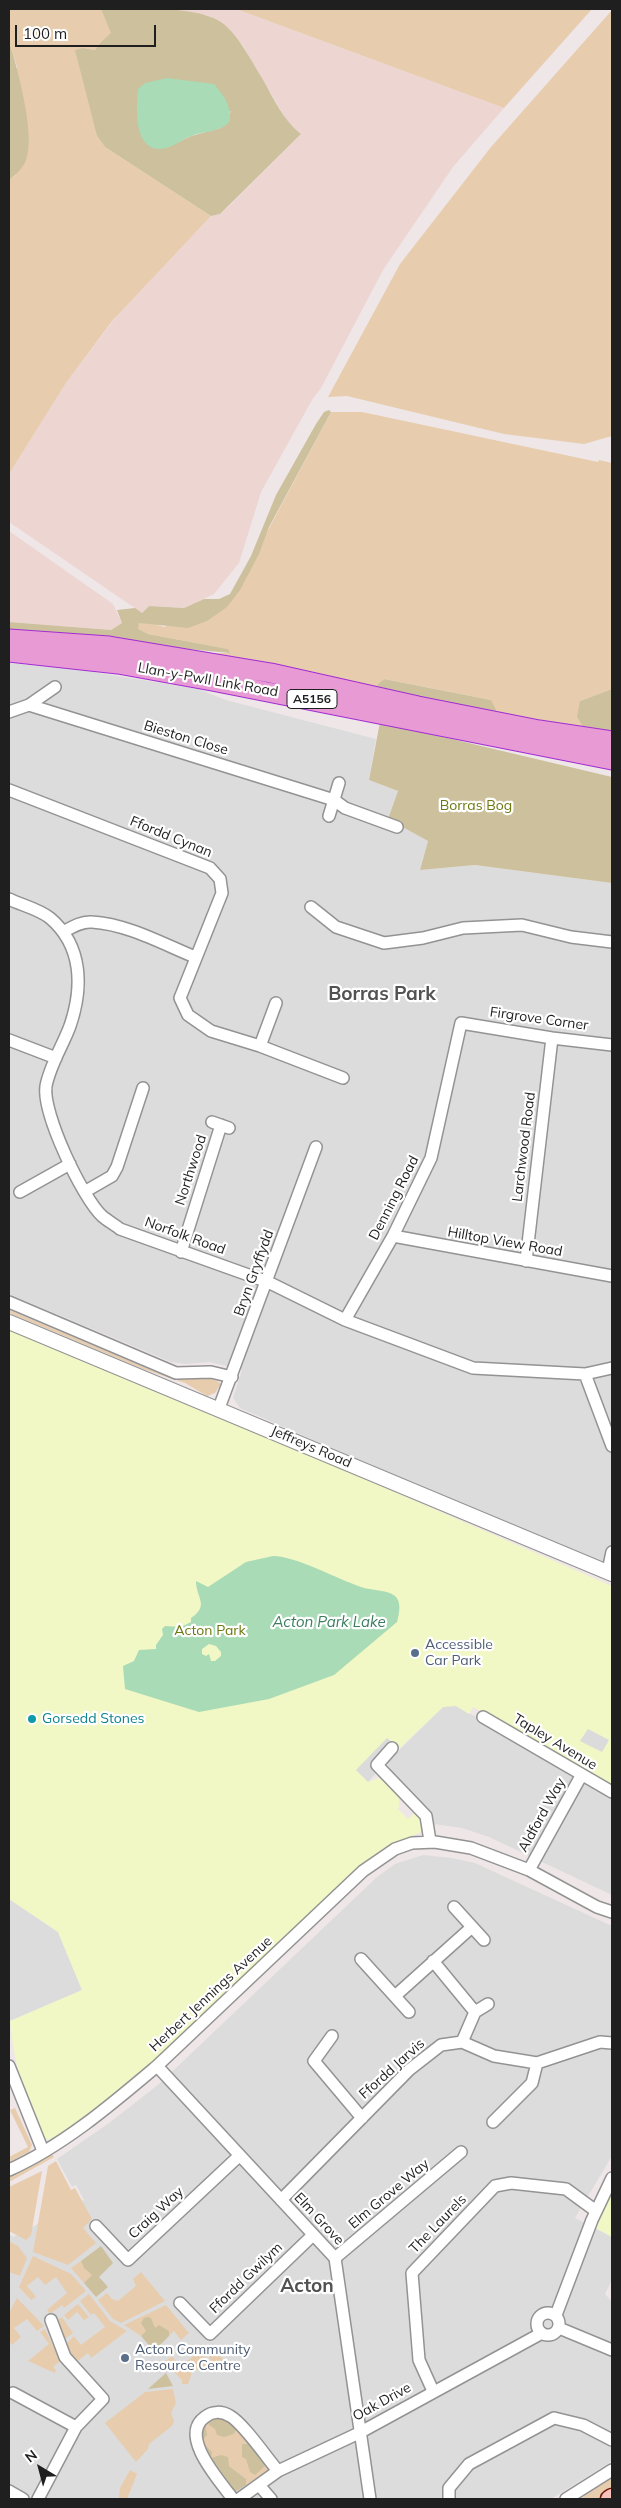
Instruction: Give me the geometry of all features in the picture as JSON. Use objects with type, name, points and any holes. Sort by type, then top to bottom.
[{"type":"highway","name":"Llan-y-Pwll Link Road","points":[[9,639],[109,646],[271,673],[418,706],[539,730],[612,741]]},
{"type":"highway","name":"Llan-y-Pwll Link Road","points":[[9,652],[118,664],[212,680],[612,760]]},
{"type":"street","points":[[9,712],[29,705],[55,687]]},
{"type":"street","name":"Bieston Close","points":[[29,705],[334,800],[344,808],[397,827]]},
{"type":"street","points":[[329,816],[339,783]]},
{"type":"street","name":"Ffordd Cynan","points":[[9,790],[210,868],[220,879],[222,894],[180,998],[188,1015],[212,1031],[260,1046],[343,1078]]},
{"type":"street","name":"Norfolk Road","points":[[9,899],[48,917],[63,932],[76,963],[80,978],[79,992],[70,1026],[46,1086],[49,1116],[70,1164],[101,1215],[120,1229],[268,1282],[345,1320],[473,1368],[585,1374],[612,1368]]},
{"type":"street","points":[[311,906],[336,927],[384,943],[423,938],[463,928],[522,925],[571,937],[612,942]]},
{"type":"street","points":[[63,932],[79,924],[91,921],[126,929],[195,957]]},
{"type":"street","points":[[260,1046],[276,1003]]},
{"type":"street","name":"Firgrove Corner","points":[[461,1023],[552,1038],[612,1045]]},
{"type":"street","name":"Denning Road","points":[[345,1320],[393,1236],[431,1158],[461,1023]]},
{"type":"street","name":"Larchwood Road","points":[[526,1261],[552,1038]]},
{"type":"street","points":[[9,1040],[56,1058]]},
{"type":"street","points":[[86,1191],[112,1176],[117,1167],[137,1094]]},
{"type":"street","name":"Northwood","points":[[181,1252],[221,1125]]},
{"type":"street","name":"Bryn Gryffydd","points":[[219,1408],[268,1282],[316,1147]]},
{"type":"street","points":[[20,1192],[70,1164]]},
{"type":"street","name":"Hilltop View Road","points":[[393,1236],[612,1276]]},
{"type":"street","points":[[9,1302],[176,1373],[211,1372],[232,1378]]},
{"type":"street","name":"Jeffreys Road","points":[[9,1322],[610,1572]]},
{"type":"street","points":[[585,1374],[612,1446]]},
{"type":"street","points":[[610,1572],[612,1552]]},
{"type":"street","name":"Tapley Avenue","points":[[483,1717],[612,1792]]},
{"type":"street","points":[[392,1748],[377,1765],[426,1816],[430,1841]]},
{"type":"street","name":"Aldford Way","points":[[529,1870],[582,1776]]},
{"type":"street","name":"Herbert Jennings Avenue","points":[[9,2170],[43,2151],[89,2120],[157,2066],[363,1871],[395,1849],[412,1843],[430,1841],[471,1848],[529,1870],[597,1907],[612,1912]]},
{"type":"street","points":[[454,1907],[484,1940]]},
{"type":"street","points":[[394,1996],[472,1927]]},
{"type":"street","points":[[361,1959],[410,2012]]},
{"type":"street","points":[[433,1961],[475,2012]]},
{"type":"street","points":[[488,2004],[475,2012],[462,2042],[494,2056],[537,2063],[600,2042],[612,2043]]},
{"type":"street","points":[[332,2036],[314,2060],[362,2118]]},
{"type":"street","name":"Ffordd Jarvis","points":[[281,2200],[410,2070],[442,2045],[462,2042]]},
{"type":"street","points":[[493,2122],[532,2083],[537,2063]]},
{"type":"street","points":[[9,2066],[43,2151]]},
{"type":"street","name":"Elm Grove","points":[[157,2066],[335,2258],[370,2499]]},
{"type":"street","name":"Elm Grove Way","points":[[335,2258],[461,2152]]},
{"type":"street","name":"Craig Way","points":[[96,2226],[128,2260],[239,2156]]},
{"type":"street","points":[[556,2315],[596,2211],[612,2178]]},
{"type":"street","name":"The Laurels","points":[[433,2391],[419,2360],[412,2273],[496,2186],[511,2183],[566,2189],[596,2211]]},
{"type":"street","name":"Ffordd Gwilym","points":[[180,2303],[210,2334],[313,2235]]},
{"type":"street","points":[[549,2313],[556,2315],[559,2321],[559,2328],[552,2334],[542,2333],[538,2327],[540,2317],[549,2313]]},
{"type":"street","points":[[38,2499],[76,2427],[103,2399],[65,2358],[51,2320]]},
{"type":"street","points":[[559,2328],[612,2350]]},
{"type":"street","name":"Oak Drive","points":[[239,2499],[278,2471],[360,2433],[433,2391],[542,2333]]},
{"type":"street","points":[[13,2393],[76,2427]]},
{"type":"street","points":[[233,2499],[196,2442],[196,2428],[203,2417],[215,2412],[230,2415],[278,2471]]},
{"type":"street","points":[[449,2499],[449,2488],[469,2464],[554,2418],[583,2425],[612,2440]]},
{"type":"street","points":[[566,2499],[612,2470]]},
{"type":"street","points":[[259,2485],[270,2499]]},
{"type":"shaded area","points":[[9,9],[101,9],[112,33],[95,50],[83,48],[97,136],[105,147],[211,216],[113,320],[66,383],[9,474],[9,180],[16,175],[17,67],[9,41]]},
{"type":"shaded area","points":[[163,9],[236,9],[504,108],[453,167],[383,270],[321,388],[312,400],[261,492],[239,563],[214,594],[184,608],[149,606],[142,613],[9,522],[9,474],[66,383],[119,313],[211,216],[220,214],[228,207],[301,134],[288,123],[242,44],[210,16]]},
{"type":"shaded area","points":[[236,9],[592,9],[504,108]]},
{"type":"shaded area","points":[[612,10],[612,436],[584,444],[504,434],[347,396],[328,397],[400,264],[491,147]]},
{"type":"shaded area","points":[[331,412],[362,412],[598,462],[599,460],[612,463],[612,689],[580,701],[587,733],[495,718],[491,700],[384,679],[378,684],[373,693],[145,645],[213,653],[229,653],[227,649],[148,634],[137,629],[139,622],[147,622],[164,627],[227,607]]},
{"type":"shaded area","points":[[9,531],[113,604],[122,623],[111,630],[9,622]]},
{"type":"shaded area","points":[[9,663],[69,668],[198,689],[226,700],[376,739],[369,780],[398,791],[388,819],[428,841],[420,870],[475,865],[612,883],[612,1570],[240,1408],[233,1398],[242,1370],[210,1362],[185,1364],[171,1362],[9,1294]]},
{"type":"shaded area","points":[[9,1310],[156,1372],[201,1377],[217,1381],[221,1384],[215,1393],[207,1396],[185,1383],[143,1369],[9,1313]]},
{"type":"shaded area","points":[[448,1705],[456,1706],[612,1795],[612,1895],[489,1837],[462,1828],[434,1824],[429,1810],[393,1776],[387,1762],[443,1707]]},
{"type":"shaded area","points":[[588,1729],[609,1740],[602,1752],[580,1741]]},
{"type":"shaded area","points":[[387,1738],[399,1749],[368,1782],[356,1770]]},
{"type":"shaded area","points":[[423,1855],[475,1863],[612,1926],[612,2156],[575,2218],[612,2237],[612,2280],[605,2294],[612,2302],[612,2461],[551,2499],[9,2499],[9,2234],[13,2237],[84,2200],[76,2185],[72,2187],[57,2159],[109,2123],[159,2084],[377,1877],[395,1864]]},
{"type":"shaded area","points":[[9,1899],[58,1932],[82,1990],[10,2021]]},
{"type":"shaded area","points":[[15,2108],[32,2145],[29,2152],[9,2162],[9,2157],[28,2147],[10,2110]]},
{"type":"shaded area","points":[[51,2153],[54,2157],[9,2182],[9,2176]]},
{"type":"shaded area","points":[[56,2161],[71,2190],[75,2188],[92,2219],[83,2228],[96,2243],[68,2265],[33,2252],[48,2166]]},
{"type":"shaded area","points":[[42,2171],[31,2235],[26,2240],[9,2231],[9,2187]]},
{"type":"shaded area","points":[[9,2241],[18,2246],[27,2258],[20,2276],[9,2272]]},
{"type":"shaded area","points":[[33,2256],[71,2274],[86,2291],[64,2308],[62,2305],[50,2314],[47,2310],[67,2293],[56,2277],[45,2285],[38,2277],[27,2286],[36,2297],[31,2300],[19,2287]]},
{"type":"shaded area","points":[[81,2261],[84,2268],[92,2275],[84,2283],[71,2268]]},
{"type":"shaded area","points":[[141,2272],[165,2301],[121,2323],[113,2319],[98,2300],[107,2293],[112,2299],[118,2301],[136,2286],[133,2279]]},
{"type":"shaded area","points":[[89,2294],[110,2321],[127,2331],[91,2358],[88,2353],[74,2364],[66,2344],[74,2336],[81,2345],[105,2327],[94,2313],[91,2315],[80,2301]]},
{"type":"shaded area","points":[[17,2298],[44,2326],[37,2331],[27,2319],[14,2328],[21,2337],[12,2345],[9,2341],[9,2313]]},
{"type":"shaded area","points":[[78,2304],[89,2317],[84,2320],[77,2312],[68,2320],[64,2315]]},
{"type":"shaded area","points":[[166,2305],[189,2333],[181,2340],[174,2331],[169,2336],[169,2331],[151,2329],[141,2336],[124,2325]]},
{"type":"shaded area","points":[[62,2317],[73,2333],[64,2340],[58,2320]]},
{"type":"shaded area","points":[[45,2329],[60,2361],[53,2367],[56,2370],[55,2373],[28,2361],[49,2344],[40,2332]]},
{"type":"shaded area","points":[[209,2345],[227,2363],[214,2371],[206,2348]]},
{"type":"shaded area","points":[[203,2348],[211,2372],[205,2369],[193,2370],[188,2384],[182,2384],[182,2380],[164,2362],[172,2356],[180,2367]]},
{"type":"shaded area","points":[[173,2389],[176,2403],[171,2413],[174,2421],[172,2426],[149,2444],[148,2449],[136,2462],[105,2423],[145,2392]]},
{"type":"shaded area","points":[[208,2421],[237,2428],[249,2444],[242,2444],[248,2464],[265,2466],[268,2470],[246,2485],[246,2479],[229,2466],[211,2458],[201,2441],[205,2424]]},
{"type":"shaded area","points":[[130,2470],[137,2474],[127,2499],[119,2499],[120,2488]]},
{"type":"shaded area","points":[[612,2473],[612,2493],[602,2499],[580,2499],[585,2496],[586,2490]]},
{"type":"green space","points":[[101,9],[166,9],[214,18],[225,25],[236,37],[250,57],[284,116],[301,134],[220,214],[211,216],[105,147],[97,136],[75,50],[83,48],[95,50],[111,33]],"holes":[[[231,111],[221,128],[191,136],[166,148]]]},
{"type":"green space","points":[[9,41],[24,101],[29,135],[26,160],[19,171],[9,180]]},
{"type":"green space","points":[[329,410],[331,412],[269,527],[259,554],[240,590],[227,607],[207,621],[188,628],[139,623],[138,629],[148,634],[228,649],[230,653],[9,632],[9,622],[111,630],[122,623],[117,610],[135,608],[142,613],[149,606],[184,608],[204,599],[219,599],[230,594],[251,556],[276,495],[316,424],[324,412]]},
{"type":"green space","points":[[384,679],[491,700],[496,710],[495,718],[373,693],[378,684]]},
{"type":"green space","points":[[612,689],[612,736],[587,733],[577,717],[580,701]]},
{"type":"green space","name":"Borras Bog","points":[[380,722],[612,777],[612,883],[475,865],[420,870],[428,841],[388,819],[398,791],[369,780]]},
{"type":"green space","name":"Acton Park","points":[[9,1330],[219,1416],[612,1586],[612,1787],[473,1707],[469,1714],[456,1706],[443,1707],[399,1749],[387,1738],[368,1782],[379,1778],[391,1788],[399,1800],[398,1809],[408,1819],[415,1813],[422,1820],[421,1832],[392,1845],[367,1862],[327,1896],[146,2070],[54,2139],[52,2137],[49,2140],[44,2138],[21,2081],[14,2053],[10,2021],[82,1990],[58,1932],[9,1899]]},
{"type":"green space","points":[[612,2193],[612,2237],[592,2226]]},
{"type":"green space","points":[[101,2246],[113,2263],[99,2277],[108,2287],[96,2297],[84,2283],[92,2275],[84,2268],[81,2261]]},
{"type":"green space","points":[[144,2318],[151,2318],[155,2328],[159,2325],[169,2331],[169,2336],[154,2351],[141,2336],[146,2331],[141,2323]]},
{"type":"green space","points":[[166,2373],[173,2386],[148,2389]]},
{"type":"green space","points":[[215,2416],[223,2416],[237,2428],[234,2434],[224,2437],[217,2435],[215,2429],[209,2425],[208,2421]]},
{"type":"green space","points":[[205,2424],[207,2435],[201,2441],[212,2452],[211,2458],[221,2455],[228,2457],[229,2466],[246,2479],[246,2485],[234,2493],[202,2450],[199,2436]]},
{"type":"green space","points":[[242,2444],[249,2444],[265,2466],[255,2475],[250,2472],[246,2459],[242,2457]]},
{"type":"water","points":[[167,78],[214,84],[224,96],[228,105],[230,121],[227,125],[212,131],[196,134],[173,146],[155,149],[147,145],[142,138],[137,118],[138,89],[145,83]]},
{"type":"water","name":"Acton Park Lake","points":[[273,1556],[282,1557],[305,1564],[361,1587],[391,1594],[395,1596],[399,1605],[397,1622],[334,1675],[269,1699],[199,1712],[125,1689],[123,1666],[134,1661],[139,1650],[156,1649],[156,1645],[163,1635],[162,1629],[165,1626],[181,1627],[191,1622],[191,1618],[200,1609],[201,1601],[196,1581],[208,1587],[246,1562]],"holes":[[[209,1644],[216,1646],[221,1652],[221,1656],[215,1661],[211,1661],[209,1654],[206,1656],[202,1654],[202,1649]]]},
{"type":"place","name":"Accessible Car Park","points":[[415,1653]]},
{"type":"place","name":"Gorsedd Stones","points":[[32,1719]]},
{"type":"place","name":"Acton Community Resource Centre","points":[[125,2358]]},
{"type":"district","name":"Borras Park","points":[[382,994]]},
{"type":"district","name":"Acton","points":[[307,2286]]}]
